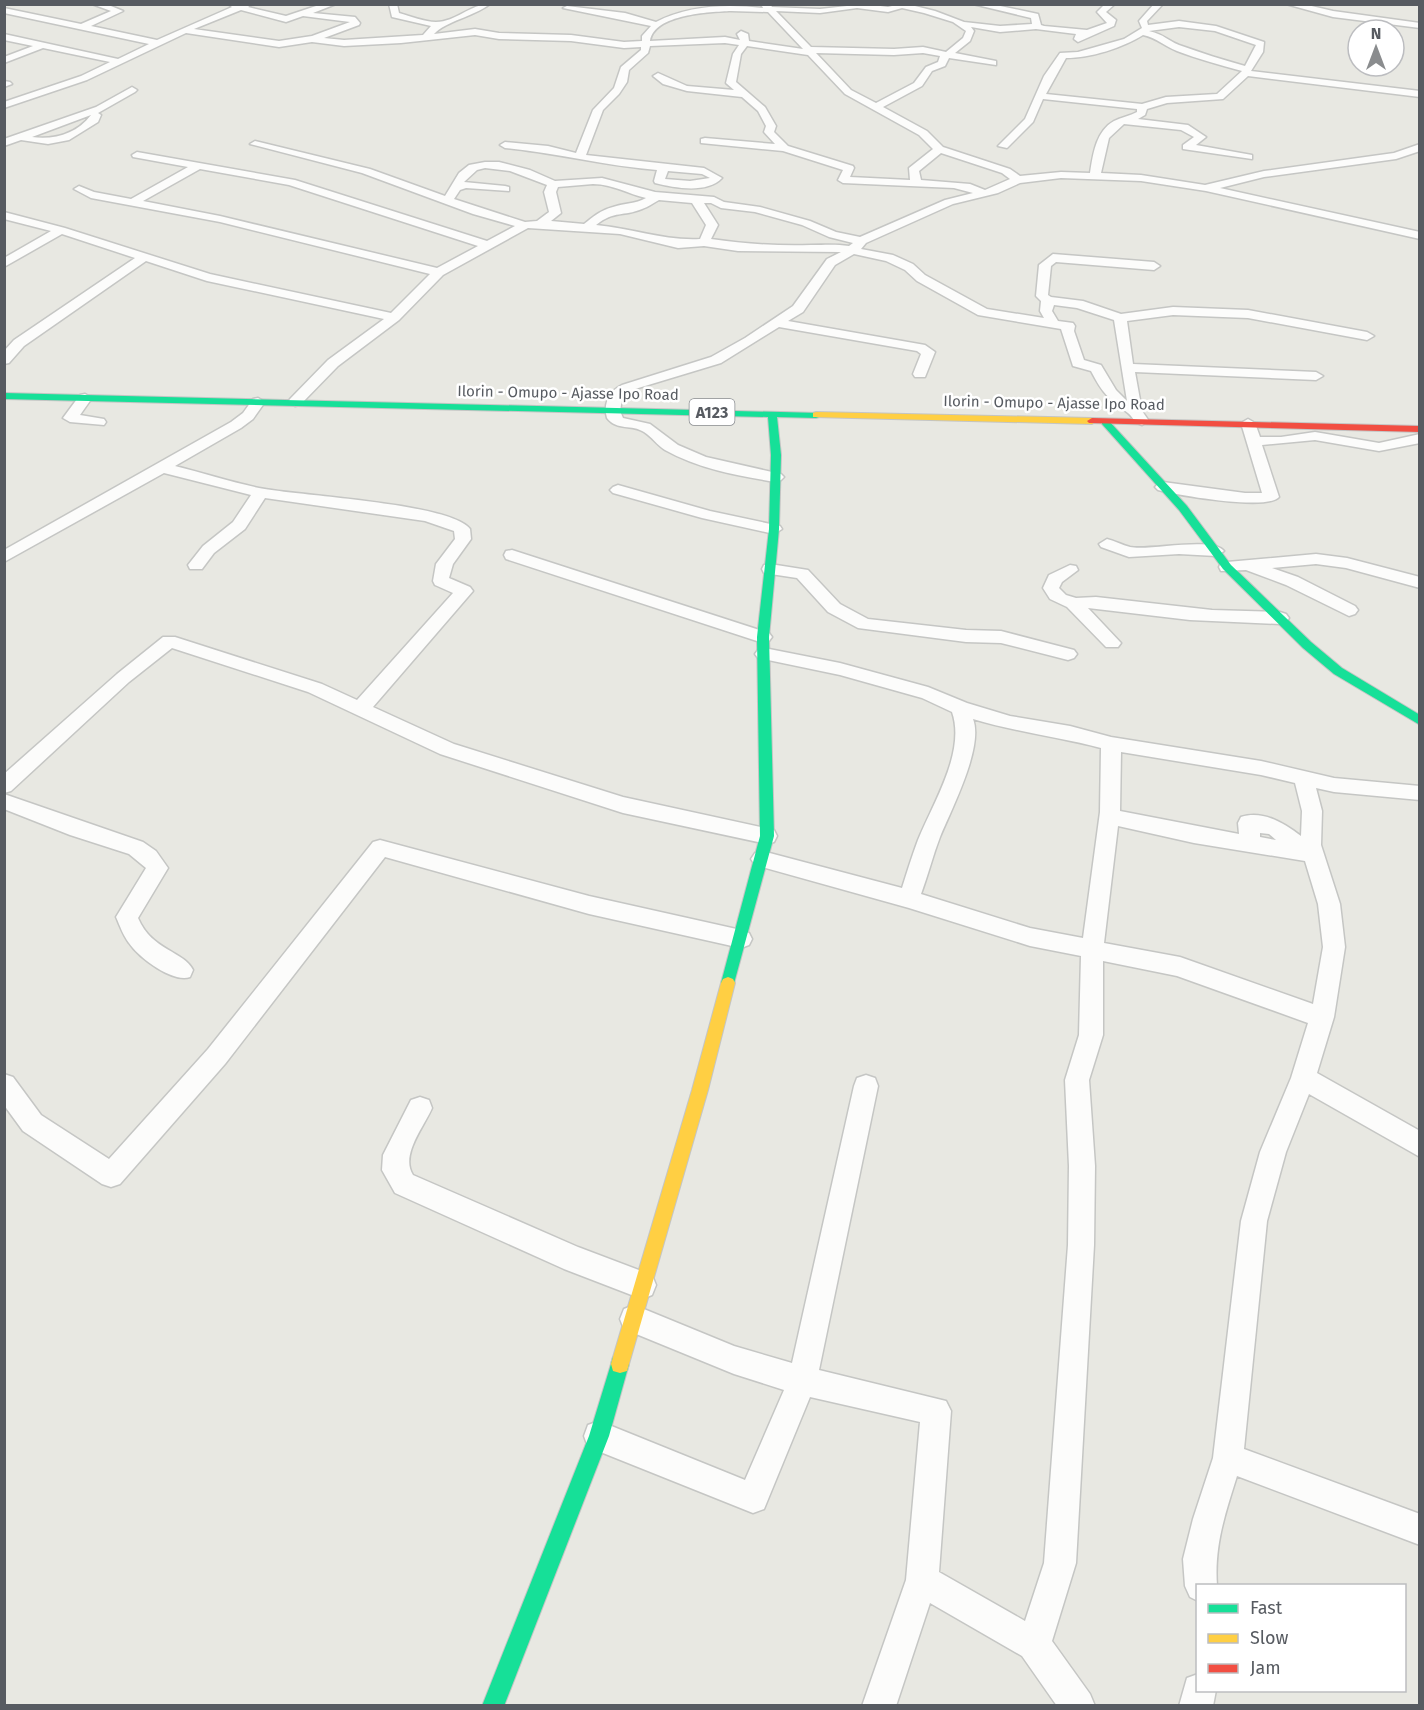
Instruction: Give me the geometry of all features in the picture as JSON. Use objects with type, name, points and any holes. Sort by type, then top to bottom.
[{"type":"main road","name":"Ilorin - Omupo - Ajasse Ipo Road","points":[[4,396],[1105,422],[1139,416],[1248,423],[1419,429]]},
{"type":"main road","points":[[493,1706],[599,1436],[741,939],[767,836],[764,645],[776,477],[772,413]]},
{"type":"main road","points":[[1105,422],[1183,508],[1227,567],[1280,618],[1338,671],[1419,721]]},
{"type":"street","points":[[64,33],[117,13],[120,7],[96,4]]},
{"type":"street","points":[[231,4],[245,6],[281,19],[306,15],[332,4]]},
{"type":"street","points":[[393,4],[395,15],[436,25]]},
{"type":"street","points":[[428,36],[427,34],[436,25],[462,17],[486,4]]},
{"type":"street","points":[[600,17],[611,4]]},
{"type":"street","points":[[687,4],[697,12]]},
{"type":"street","points":[[751,4],[766,8],[848,92],[923,133],[939,149],[1006,171],[1018,180]]},
{"type":"street","points":[[977,4],[1035,16],[1037,26]]},
{"type":"street","points":[[1007,11],[1018,4]]},
{"type":"street","points":[[1003,146],[1029,120],[1049,76],[1079,36],[1112,22],[1101,12],[1112,4]]},
{"type":"street","points":[[1145,30],[1143,21],[1159,4]]},
{"type":"street","points":[[567,8],[600,17],[655,24],[667,18],[731,7],[820,11],[857,6],[888,10],[897,5],[925,10],[965,24],[1000,29],[1037,26],[1089,33]]},
{"type":"street","points":[[1292,5],[1333,14],[1419,27]]},
{"type":"street","points":[[4,105],[95,79],[158,43],[245,6]]},
{"type":"street","points":[[751,18],[766,8]]},
{"type":"street","points":[[4,10],[158,43]]},
{"type":"street","points":[[185,30],[279,44],[312,39],[356,23],[352,19],[306,15]]},
{"type":"street","points":[[579,157],[587,147],[591,125],[602,104],[612,97],[624,80],[624,69],[645,51],[644,44],[655,24]]},
{"type":"street","points":[[711,40],[723,37],[742,24]]},
{"type":"street","points":[[874,108],[919,84],[918,82],[929,69],[942,64],[946,55],[967,39],[970,31],[965,24]]},
{"type":"street","points":[[1040,96],[1142,107],[1166,100],[1220,97],[1246,71],[1261,44],[1252,39],[1203,26],[1179,24],[1145,30],[1127,41],[1078,55],[1064,55]]},
{"type":"street","points":[[732,30],[744,36],[744,43],[737,54],[731,83],[762,109],[771,126],[769,132],[784,148]]},
{"type":"street","points":[[1145,30],[1162,37],[1171,45],[1246,71],[1415,94],[1419,81]]},
{"type":"street","points":[[312,39],[344,43],[428,36],[438,38],[475,33],[571,38],[606,44],[711,40],[810,52],[923,50],[993,63]]},
{"type":"street","points":[[4,60],[54,36]]},
{"type":"street","points":[[4,37],[122,62]]},
{"type":"street","points":[[658,76],[668,83],[679,86],[742,94]]},
{"type":"street","points":[[10,139],[100,104],[111,103],[132,90]]},
{"type":"street","points":[[10,139],[39,142],[71,137],[84,124],[94,120],[100,104]]},
{"type":"street","points":[[1129,121],[1142,113],[1142,107]]},
{"type":"street","points":[[1095,175],[1103,137],[1123,121],[1184,127],[1201,137],[1187,147],[1227,168],[1396,156],[1419,147]]},
{"type":"street","points":[[705,141],[784,148],[849,168],[843,180],[916,181],[970,187],[982,194]]},
{"type":"street","points":[[35,153],[42,145],[39,142]]},
{"type":"street","points":[[255,144],[366,171],[448,201],[525,225],[540,224],[620,231],[666,243],[704,242],[738,247],[813,249],[835,247],[889,258],[909,267],[921,278],[983,312],[1068,326],[1067,331],[1078,363],[1096,368],[1104,384],[1118,401],[1139,416]]},
{"type":"street","points":[[505,145],[548,149],[579,157],[664,167]]},
{"type":"street","points":[[916,181],[913,170],[939,149]]},
{"type":"street","points":[[137,155],[265,176],[316,189],[487,245]]},
{"type":"street","points":[[1206,188],[1227,168],[1248,157]]},
{"type":"street","points":[[448,201],[460,175],[474,166],[483,164],[516,169],[552,184],[603,182],[619,184],[629,191],[648,193],[656,197],[714,200],[721,205],[756,209],[806,223],[833,235],[862,241]]},
{"type":"street","points":[[134,202],[200,165]]},
{"type":"street","points":[[776,477],[731,470],[658,440],[650,429],[617,420],[611,410],[615,398],[621,390],[717,360],[798,309],[831,262],[851,251],[862,241],[949,202],[982,194],[1018,180],[1061,175],[1142,178],[1206,188],[1419,236]]},
{"type":"street","points":[[456,187],[466,184],[505,189]]},
{"type":"street","points":[[540,224],[555,213],[550,192],[552,184]]},
{"type":"street","points":[[79,189],[91,195],[272,231],[439,272]]},
{"type":"street","points":[[585,229],[602,214],[617,209],[638,207],[656,197]]},
{"type":"street","points":[[696,200],[712,225],[704,242]]},
{"type":"street","points":[[4,214],[146,256],[207,278],[394,317]]},
{"type":"street","points":[[295,402],[333,363],[394,317],[439,272],[525,225]]},
{"type":"street","points":[[4,263],[61,230]]},
{"type":"street","points":[[813,249],[831,262]]},
{"type":"street","points":[[4,360],[19,343],[146,256]]},
{"type":"street","points":[[1154,266],[1053,258],[1045,265],[1042,296],[1048,300],[1078,304],[1120,318],[1173,311],[1248,314],[1367,336]]},
{"type":"street","points":[[1048,300],[1046,311],[1053,324]]},
{"type":"street","points":[[1120,318],[1139,416]]},
{"type":"street","points":[[778,323],[920,348],[928,352],[920,374]]},
{"type":"street","points":[[1128,368],[1316,376]]},
{"type":"street","points":[[85,398],[70,418],[99,422]]},
{"type":"street","points":[[4,557],[236,425],[248,416],[258,402]]},
{"type":"street","points":[[1163,487],[1245,498],[1271,497],[1248,423]]},
{"type":"street","points":[[1254,441],[1281,441],[1315,436],[1379,447],[1419,438]]},
{"type":"street","points":[[160,467],[260,493],[340,502],[422,516],[453,523],[462,529],[463,539],[440,574],[441,581],[464,591],[361,708]]},
{"type":"street","points":[[618,490],[708,515],[774,529]]},
{"type":"street","points":[[196,565],[216,542],[241,523],[260,493]]},
{"type":"street","points":[[1107,544],[1138,552],[1179,549],[1216,551]]},
{"type":"street","points":[[512,555],[764,645],[928,693],[960,708],[1009,723],[1070,733],[1111,744],[1261,768],[1304,779],[1368,789],[1419,793]]},
{"type":"street","points":[[1227,567],[1324,560],[1375,570],[1419,583]]},
{"type":"street","points":[[1245,565],[1292,581],[1349,610]]},
{"type":"street","points":[[770,569],[802,574],[834,608],[864,624],[966,636],[1001,637],[1068,654]]},
{"type":"street","points":[[1070,570],[1055,579],[1051,588],[1056,597],[1073,603],[1084,605],[1095,602],[1161,613],[1231,618],[1280,618]]},
{"type":"street","points":[[1073,603],[1112,643]]},
{"type":"street","points":[[4,786],[123,678],[169,641],[315,688],[447,749],[623,805],[767,836]]},
{"type":"street","points":[[909,899],[929,839],[952,787],[965,742],[967,727],[960,708]]},
{"type":"street","points":[[1034,1644],[1060,1563],[1081,1245],[1082,1166],[1077,1080],[1091,1035],[1092,951],[1109,816],[1111,744]]},
{"type":"street","points":[[1201,1584],[1199,1559],[1208,1519],[1228,1458],[1254,1221],[1273,1152],[1303,1078],[1322,1017],[1334,947],[1329,904],[1311,854],[1312,811],[1304,779]]},
{"type":"street","points":[[4,801],[77,829],[136,848],[149,857],[157,868],[127,917],[132,933],[141,946],[182,970]]},
{"type":"street","points":[[1109,816],[1251,845],[1311,854]]},
{"type":"street","points":[[4,1085],[32,1123],[111,1175],[152,1133],[193,1085],[380,848],[589,906],[741,939]]},
{"type":"street","points":[[762,859],[909,899],[1030,937],[1180,967],[1211,980],[1322,1017]]},
{"type":"street","points":[[1303,1078],[1419,1145]]},
{"type":"street","points":[[599,1436],[753,1498],[802,1381],[866,1086]]},
{"type":"street","points":[[420,1108],[396,1155],[395,1170],[404,1184],[574,1259],[642,1285]]},
{"type":"street","points":[[634,1319],[734,1360],[802,1381],[936,1412],[922,1580],[879,1706]]},
{"type":"street","points":[[1228,1458],[1419,1530]]},
{"type":"street","points":[[922,1580],[1034,1644],[1078,1706]]},
{"type":"traffic: fast","points":[[4,396],[816,415]]},
{"type":"traffic: fast","points":[[728,983],[767,836],[763,637],[774,529],[776,455],[772,413]]},
{"type":"traffic: fast","points":[[1105,422],[1183,508],[1227,567],[1307,645],[1338,671],[1420,721]]},
{"type":"traffic: fast","points":[[493,1706],[599,1436],[620,1364]]},
{"type":"traffic: slow","points":[[816,415],[1092,421]]},
{"type":"traffic: slow","points":[[620,1364],[700,1090],[728,983]]},
{"type":"traffic: jam","points":[[1092,421],[1420,429]]}]
